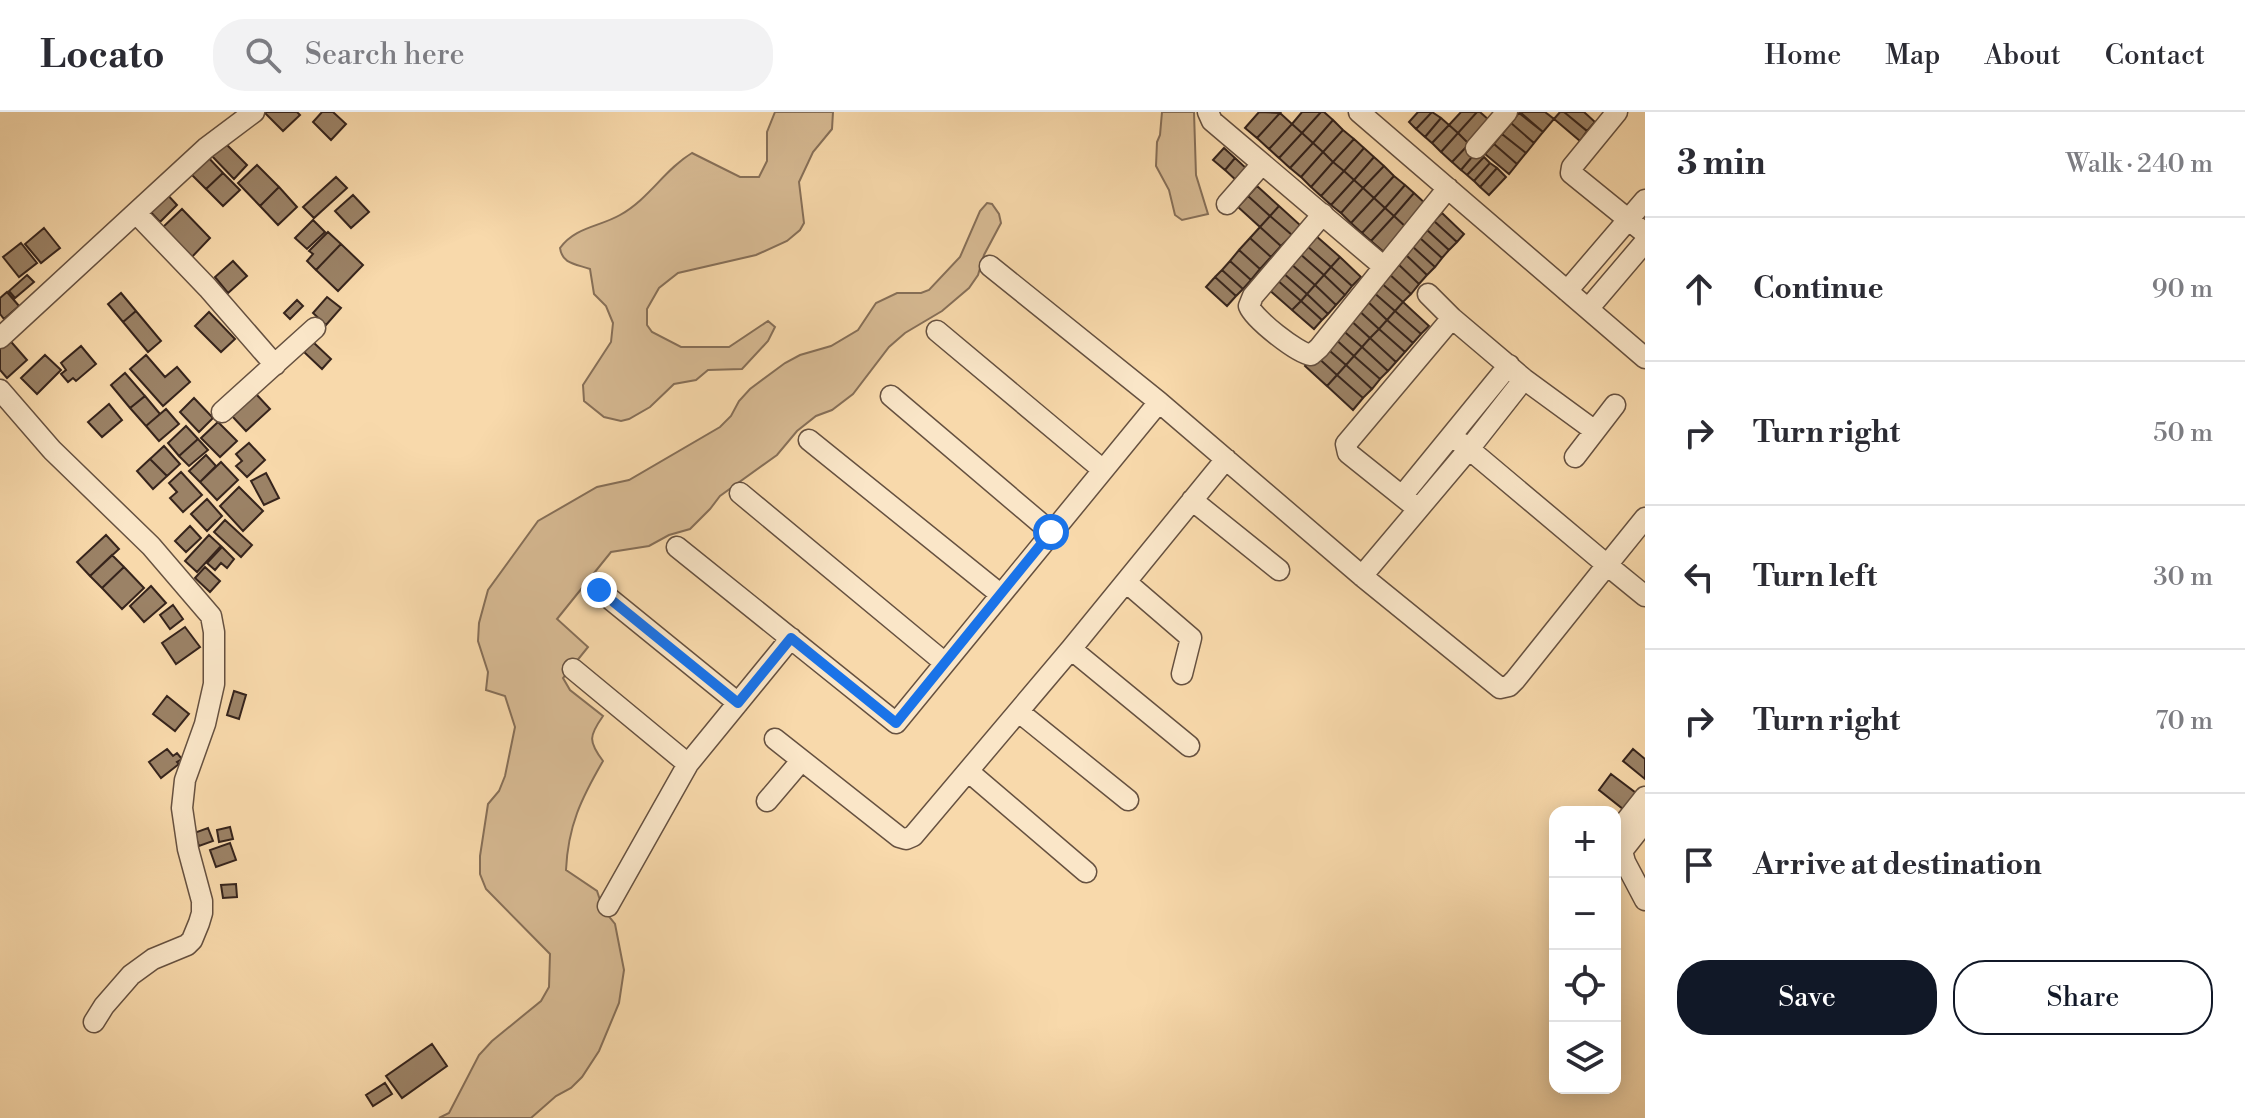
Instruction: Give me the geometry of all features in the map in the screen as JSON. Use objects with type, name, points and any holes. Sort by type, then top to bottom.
[{"type":"street","points":[[0,338],[206,148],[254,112]]},
{"type":"street","points":[[1208,112],[1212,121],[1384,267]]},
{"type":"street","points":[[1359,112],[1645,358]]},
{"type":"street","points":[[1617,112],[1572,167],[1571,173],[1637,226]]},
{"type":"street","points":[[1476,148],[1497,115]]},
{"type":"street","points":[[1227,204],[1262,164]]},
{"type":"street","points":[[1323,214],[1253,296],[1249,306],[1254,315],[1300,351],[1311,355],[1448,188]]},
{"type":"street","points":[[1567,291],[1637,226],[1645,200]]},
{"type":"street","points":[[136,213],[208,288],[275,365]]},
{"type":"street","points":[[1588,309],[1645,242]]},
{"type":"street","points":[[990,266],[1159,402],[1362,576],[1500,688],[1509,686],[1515,680],[1645,518]]},
{"type":"street","points":[[1428,294],[1516,372],[1595,431]]},
{"type":"street","points":[[1410,502],[1348,453],[1346,444],[1452,318]]},
{"type":"street","points":[[222,412],[315,328]]},
{"type":"street","points":[[937,331],[1103,470]]},
{"type":"street","points":[[1362,576],[1410,502],[1516,372]]},
{"type":"street","points":[[0,390],[52,450],[151,546],[211,616],[214,632],[214,684],[205,724],[185,780],[182,808],[188,849],[202,901],[199,923],[187,945],[153,959],[131,975],[94,1022]]},
{"type":"street","points":[[891,396],[1051,532]]},
{"type":"street","points":[[677,547],[896,723],[1159,402]]},
{"type":"street","points":[[1575,457],[1615,405]]},
{"type":"street","points":[[809,440],[1000,594]]},
{"type":"street","points":[[1461,443],[1645,596]]},
{"type":"street","points":[[775,739],[899,837],[906,839],[913,836],[1226,459]]},
{"type":"street","points":[[740,493],[945,663]]},
{"type":"street","points":[[1192,500],[1279,570]]},
{"type":"street","points":[[1126,582],[1191,638],[1182,674]]},
{"type":"street","points":[[599,590],[738,703]]},
{"type":"street","points":[[608,906],[688,764],[791,638]]},
{"type":"street","points":[[1071,649],[1189,746]]},
{"type":"street","points":[[573,669],[688,764]]},
{"type":"street","points":[[1019,712],[1128,800]]},
{"type":"street","points":[[767,801],[801,761]]},
{"type":"street","points":[[969,772],[1086,872]]},
{"type":"street","points":[[1621,837],[1645,797]]},
{"type":"street","points":[[1621,841],[1645,822]]},
{"type":"street","points":[[1621,853],[1645,900]]},
{"type":"shaded area","points":[[775,112],[833,112],[832,129],[813,152],[799,182],[804,223],[800,230],[787,241],[756,255],[678,273],[659,288],[647,309],[647,325],[652,332],[681,347],[729,347],[768,321],[775,327],[768,341],[742,369],[708,370],[696,380],[674,384],[650,407],[629,419],[621,421],[604,417],[584,401],[583,385],[611,342],[613,323],[606,306],[594,294],[590,269],[567,260],[560,248],[580,231],[612,219],[630,208],[692,153],[740,177],[759,177],[767,161],[767,132]]},
{"type":"shaded area","points":[[1162,112],[1194,112],[1196,175],[1208,214],[1182,220],[1175,215],[1169,190],[1156,166]]},
{"type":"shaded area","points":[[987,203],[992,204],[999,214],[1001,223],[969,288],[942,311],[905,333],[889,347],[853,394],[797,431],[777,455],[720,496],[690,529],[669,535],[649,546],[611,552],[557,619],[588,647],[563,678],[570,690],[603,716],[592,738],[603,761],[577,813],[566,870],[597,891],[603,909],[615,924],[624,970],[619,1003],[599,1051],[582,1077],[531,1118],[439,1118],[449,1113],[479,1055],[541,1001],[549,987],[550,954],[486,889],[480,874],[488,804],[499,791],[505,776],[515,727],[505,696],[486,690],[488,672],[478,641],[479,623],[488,590],[538,521],[597,487],[629,480],[720,427],[750,389],[785,363],[831,346],[858,330],[876,303],[897,293],[929,290],[960,257],[980,211]]},
{"type":"building","points":[[264,112],[297,112],[300,115],[283,131]]},
{"type":"building","points":[[322,112],[333,112],[346,124],[331,140],[313,122]]},
{"type":"building","points":[[1259,112],[1280,113],[1257,138],[1245,128]]},
{"type":"building","points":[[1302,112],[1321,112],[1302,133],[1292,124]]},
{"type":"building","points":[[1321,112],[1333,120],[1313,143],[1302,133]]},
{"type":"building","points":[[1418,112],[1432,112],[1416,129],[1409,122]]},
{"type":"building","points":[[1432,112],[1441,118],[1425,137],[1416,129]]},
{"type":"building","points":[[1461,112],[1477,112],[1458,133],[1449,125]]},
{"type":"building","points":[[1477,112],[1490,121],[1469,144],[1458,133]]},
{"type":"building","points":[[1520,112],[1545,112],[1554,119],[1543,132]]},
{"type":"building","points":[[1560,112],[1587,131],[1580,141],[1554,119]]},
{"type":"building","points":[[1564,112],[1584,112],[1595,122],[1587,131]]},
{"type":"building","points":[[1280,113],[1292,124],[1269,149],[1257,138]]},
{"type":"building","points":[[1519,113],[1543,132],[1534,143],[1511,123]]},
{"type":"building","points":[[1441,118],[1449,125],[1432,143],[1425,137]]},
{"type":"building","points":[[1333,120],[1343,130],[1323,152],[1313,143]]},
{"type":"building","points":[[1511,123],[1534,143],[1526,153],[1502,134]]},
{"type":"building","points":[[1292,124],[1302,133],[1279,158],[1269,149]]},
{"type":"building","points":[[1449,125],[1458,133],[1441,152],[1432,143]]},
{"type":"building","points":[[1343,130],[1354,139],[1333,162],[1323,152]]},
{"type":"building","points":[[1302,133],[1313,143],[1290,168],[1279,158]]},
{"type":"building","points":[[1458,133],[1469,144],[1452,162],[1441,152]]},
{"type":"building","points":[[1502,134],[1526,153],[1517,164],[1494,144]]},
{"type":"building","points":[[1354,139],[1364,148],[1344,171],[1333,162]]},
{"type":"building","points":[[223,141],[247,165],[234,179],[210,154]]},
{"type":"building","points":[[1313,143],[1323,152],[1301,177],[1290,168]]},
{"type":"building","points":[[1469,144],[1477,151],[1461,170],[1452,162]]},
{"type":"building","points":[[1494,144],[1517,164],[1509,174],[1485,154]]},
{"type":"building","points":[[1224,148],[1235,158],[1225,170],[1213,160]]},
{"type":"building","points":[[1364,148],[1374,157],[1354,180],[1344,171]]},
{"type":"building","points":[[1477,151],[1484,157],[1467,175],[1461,170]]},
{"type":"building","points":[[1323,152],[1333,162],[1311,187],[1301,177]]},
{"type":"building","points":[[204,153],[223,173],[206,189],[187,170]]},
{"type":"building","points":[[1374,157],[1384,166],[1363,188],[1354,180]]},
{"type":"building","points":[[1484,157],[1490,163],[1474,181],[1467,175]]},
{"type":"building","points":[[1235,158],[1248,170],[1238,182],[1225,170]]},
{"type":"building","points":[[1333,162],[1344,171],[1321,196],[1311,187]]},
{"type":"building","points":[[1490,163],[1497,168],[1480,187],[1474,181]]},
{"type":"building","points":[[257,165],[279,187],[260,206],[238,183]]},
{"type":"building","points":[[1384,166],[1394,176],[1374,198],[1363,188]]},
{"type":"building","points":[[1497,168],[1506,177],[1489,195],[1480,187]]},
{"type":"building","points":[[1344,171],[1354,180],[1331,205],[1321,196]]},
{"type":"building","points":[[223,173],[240,190],[223,206],[206,189]]},
{"type":"building","points":[[1394,176],[1405,185],[1385,208],[1374,198]]},
{"type":"building","points":[[336,177],[347,188],[314,218],[303,207]]},
{"type":"building","points":[[1354,180],[1363,188],[1341,213],[1331,205]]},
{"type":"building","points":[[1405,185],[1414,193],[1394,216],[1385,208]]},
{"type":"building","points":[[1257,186],[1279,206],[1270,216],[1248,196]]},
{"type":"building","points":[[279,187],[297,207],[278,225],[260,206]]},
{"type":"building","points":[[1363,188],[1374,198],[1351,223],[1341,213]]},
{"type":"building","points":[[164,191],[177,205],[160,222],[146,207]]},
{"type":"building","points":[[1414,193],[1428,206],[1407,228],[1394,216]]},
{"type":"building","points":[[353,195],[369,212],[351,228],[335,211]]},
{"type":"building","points":[[1248,196],[1270,216],[1260,227],[1238,207]]},
{"type":"building","points":[[1374,198],[1385,208],[1362,233],[1351,223]]},
{"type":"building","points":[[1279,206],[1300,225],[1292,235],[1270,216]]},
{"type":"building","points":[[1385,208],[1394,216],[1371,241],[1362,233]]},
{"type":"building","points":[[182,209],[210,238],[190,259],[162,228]]},
{"type":"building","points":[[1442,213],[1464,234],[1457,242],[1434,221]]},
{"type":"building","points":[[1270,216],[1292,235],[1281,246],[1260,227]]},
{"type":"building","points":[[1394,216],[1407,228],[1385,253],[1371,241]]},
{"type":"building","points":[[313,220],[325,232],[307,249],[295,238]]},
{"type":"building","points":[[1434,221],[1457,242],[1449,250],[1427,230]]},
{"type":"building","points":[[1260,227],[1281,246],[1271,257],[1250,238]]},
{"type":"building","points":[[44,228],[60,248],[41,263],[25,244]]},
{"type":"building","points":[[1427,230],[1449,250],[1442,258],[1420,238]]},
{"type":"building","points":[[328,232],[341,244],[316,270],[307,261],[313,254],[309,251]]},
{"type":"building","points":[[1315,235],[1340,257],[1331,267],[1306,245]]},
{"type":"building","points":[[1250,238],[1271,257],[1260,269],[1239,250]]},
{"type":"building","points":[[1420,238],[1442,258],[1435,267],[1412,246]]},
{"type":"building","points":[[21,243],[37,263],[19,277],[3,257]]},
{"type":"building","points":[[341,244],[363,265],[338,291],[316,270]]},
{"type":"building","points":[[1306,245],[1331,267],[1324,275],[1299,253]]},
{"type":"building","points":[[1412,246],[1435,267],[1427,275],[1405,254]]},
{"type":"building","points":[[1239,250],[1260,269],[1251,280],[1230,261]]},
{"type":"building","points":[[1299,253],[1324,275],[1315,285],[1290,263]]},
{"type":"building","points":[[1405,254],[1427,275],[1419,284],[1397,263]]},
{"type":"building","points":[[1340,257],[1361,277],[1352,286],[1331,267]]},
{"type":"building","points":[[233,261],[247,276],[228,293],[215,277]]},
{"type":"building","points":[[1230,261],[1251,280],[1243,289],[1222,270]]},
{"type":"building","points":[[1290,263],[1315,285],[1307,294],[1282,272]]},
{"type":"building","points":[[1397,263],[1419,284],[1411,294],[1388,273]]},
{"type":"building","points":[[1331,267],[1352,286],[1345,295],[1324,275]]},
{"type":"building","points":[[1222,270],[1243,289],[1236,296],[1215,277]]},
{"type":"building","points":[[1282,272],[1307,294],[1301,301],[1276,279]]},
{"type":"building","points":[[1388,273],[1411,294],[1403,302],[1380,282]]},
{"type":"building","points":[[27,275],[34,282],[15,298],[9,291]]},
{"type":"building","points":[[1324,275],[1345,295],[1336,305],[1315,285]]},
{"type":"building","points":[[1215,277],[1236,296],[1227,306],[1206,287]]},
{"type":"building","points":[[1276,279],[1301,301],[1292,310],[1267,288]]},
{"type":"building","points":[[1380,282],[1403,302],[1395,311],[1372,291]]},
{"type":"building","points":[[1315,285],[1336,305],[1328,314],[1307,294]]},
{"type":"building","points":[[1372,291],[1395,311],[1387,320],[1365,299]]},
{"type":"building","points":[[7,292],[19,306],[4,319],[0,314],[0,298]]},
{"type":"building","points":[[121,293],[136,311],[123,322],[108,304]]},
{"type":"building","points":[[1307,294],[1328,314],[1322,320],[1301,301]]},
{"type":"building","points":[[327,297],[341,308],[326,325],[313,313]]},
{"type":"building","points":[[1365,299],[1387,320],[1379,329],[1356,308]]},
{"type":"building","points":[[297,300],[303,306],[290,319],[284,313]]},
{"type":"building","points":[[1301,301],[1322,320],[1314,329],[1292,310]]},
{"type":"building","points":[[1403,302],[1429,326],[1421,334],[1395,311]]},
{"type":"building","points":[[1356,308],[1379,329],[1370,338],[1348,318]]},
{"type":"building","points":[[136,311],[161,341],[148,352],[123,322]]},
{"type":"building","points":[[1395,311],[1421,334],[1413,343],[1387,320]]},
{"type":"building","points":[[209,312],[235,339],[221,352],[195,326]]},
{"type":"building","points":[[1348,318],[1370,338],[1362,347],[1339,327]]},
{"type":"building","points":[[1387,320],[1413,343],[1405,352],[1379,329]]},
{"type":"building","points":[[1339,327],[1362,347],[1354,356],[1332,336]]},
{"type":"building","points":[[1379,329],[1405,352],[1396,362],[1370,338]]},
{"type":"building","points":[[6,336],[27,360],[7,378],[0,370],[0,342]]},
{"type":"building","points":[[1332,336],[1354,356],[1346,365],[1323,345]]},
{"type":"building","points":[[1370,338],[1396,362],[1388,371],[1362,347]]},
{"type":"building","points":[[313,342],[331,359],[322,369],[304,352]]},
{"type":"building","points":[[1323,345],[1346,365],[1337,375],[1315,355]]},
{"type":"building","points":[[81,346],[96,364],[76,381],[73,378],[68,382],[61,374],[66,370],[61,363]]},
{"type":"building","points":[[1362,347],[1388,371],[1380,379],[1354,356]]},
{"type":"building","points":[[45,355],[61,370],[37,394],[21,378]]},
{"type":"building","points":[[146,355],[165,377],[177,367],[190,382],[163,406],[130,369]]},
{"type":"building","points":[[1315,355],[1337,375],[1327,386],[1305,366]]},
{"type":"building","points":[[1354,356],[1380,379],[1372,389],[1346,365]]},
{"type":"building","points":[[1346,365],[1372,389],[1363,398],[1337,375]]},
{"type":"building","points":[[125,373],[145,396],[130,408],[111,385]]},
{"type":"building","points":[[1337,375],[1363,398],[1353,410],[1327,386]]},
{"type":"building","points":[[256,394],[270,409],[246,431],[232,416]]},
{"type":"building","points":[[145,396],[160,414],[146,426],[130,408]]},
{"type":"building","points":[[194,398],[213,418],[199,432],[180,412]]},
{"type":"building","points":[[109,404],[122,420],[102,437],[88,422]]},
{"type":"building","points":[[166,409],[179,424],[159,441],[146,426]]},
{"type":"building","points":[[218,422],[237,441],[220,457],[201,438]]},
{"type":"building","points":[[186,426],[198,439],[179,456],[168,443]]},
{"type":"building","points":[[198,439],[208,450],[189,466],[179,456]]},
{"type":"building","points":[[249,443],[265,460],[247,477],[236,466],[242,461],[236,454]]},
{"type":"building","points":[[164,446],[180,464],[167,476],[150,459]]},
{"type":"building","points":[[206,455],[216,466],[200,482],[189,471]]},
{"type":"building","points":[[150,459],[167,476],[153,489],[137,471]]},
{"type":"building","points":[[221,462],[238,480],[217,500],[200,482]]},
{"type":"building","points":[[181,472],[202,495],[183,512],[170,498],[177,492],[169,483]]},
{"type":"building","points":[[266,473],[279,498],[264,505],[251,481]]},
{"type":"building","points":[[239,487],[263,511],[243,531],[220,506]]},
{"type":"building","points":[[207,499],[222,516],[207,531],[191,514]]},
{"type":"building","points":[[225,520],[252,545],[241,557],[214,532]]},
{"type":"building","points":[[190,526],[201,538],[186,552],[175,541]]},
{"type":"building","points":[[106,535],[119,549],[90,576],[77,562]]},
{"type":"building","points":[[209,535],[221,546],[197,572],[185,561]]},
{"type":"building","points":[[222,547],[234,559],[227,568],[221,563],[215,570],[207,563]]},
{"type":"building","points":[[112,555],[124,567],[102,588],[90,576]]},
{"type":"building","points":[[124,567],[144,588],[122,609],[102,588]]},
{"type":"building","points":[[205,567],[220,581],[210,592],[195,578]]},
{"type":"building","points":[[151,586],[166,603],[144,622],[130,606]]},
{"type":"building","points":[[173,605],[183,619],[170,629],[160,615]]},
{"type":"building","points":[[185,627],[200,647],[176,664],[162,643]]},
{"type":"building","points":[[234,691],[246,695],[239,719],[227,715]]},
{"type":"building","points":[[167,696],[189,714],[175,731],[153,714]]},
{"type":"building","points":[[167,749],[173,756],[177,753],[182,759],[161,778],[149,762]]},
{"type":"building","points":[[1633,749],[1645,759],[1645,779],[1623,761]]},
{"type":"building","points":[[1611,774],[1636,793],[1623,809],[1599,790]]},
{"type":"building","points":[[230,827],[233,839],[219,842],[217,830]]},
{"type":"building","points":[[208,828],[213,841],[199,846],[194,833]]},
{"type":"building","points":[[230,843],[236,860],[216,867],[210,850]]},
{"type":"building","points":[[236,884],[237,897],[223,898],[221,885]]},
{"type":"building","points":[[432,1044],[447,1066],[402,1098],[386,1076]]},
{"type":"building","points":[[385,1083],[392,1094],[373,1106],[366,1095]]},
{"type":"route","points":[[599,590],[738,703],[791,638],[896,723],[1051,532]]}]
